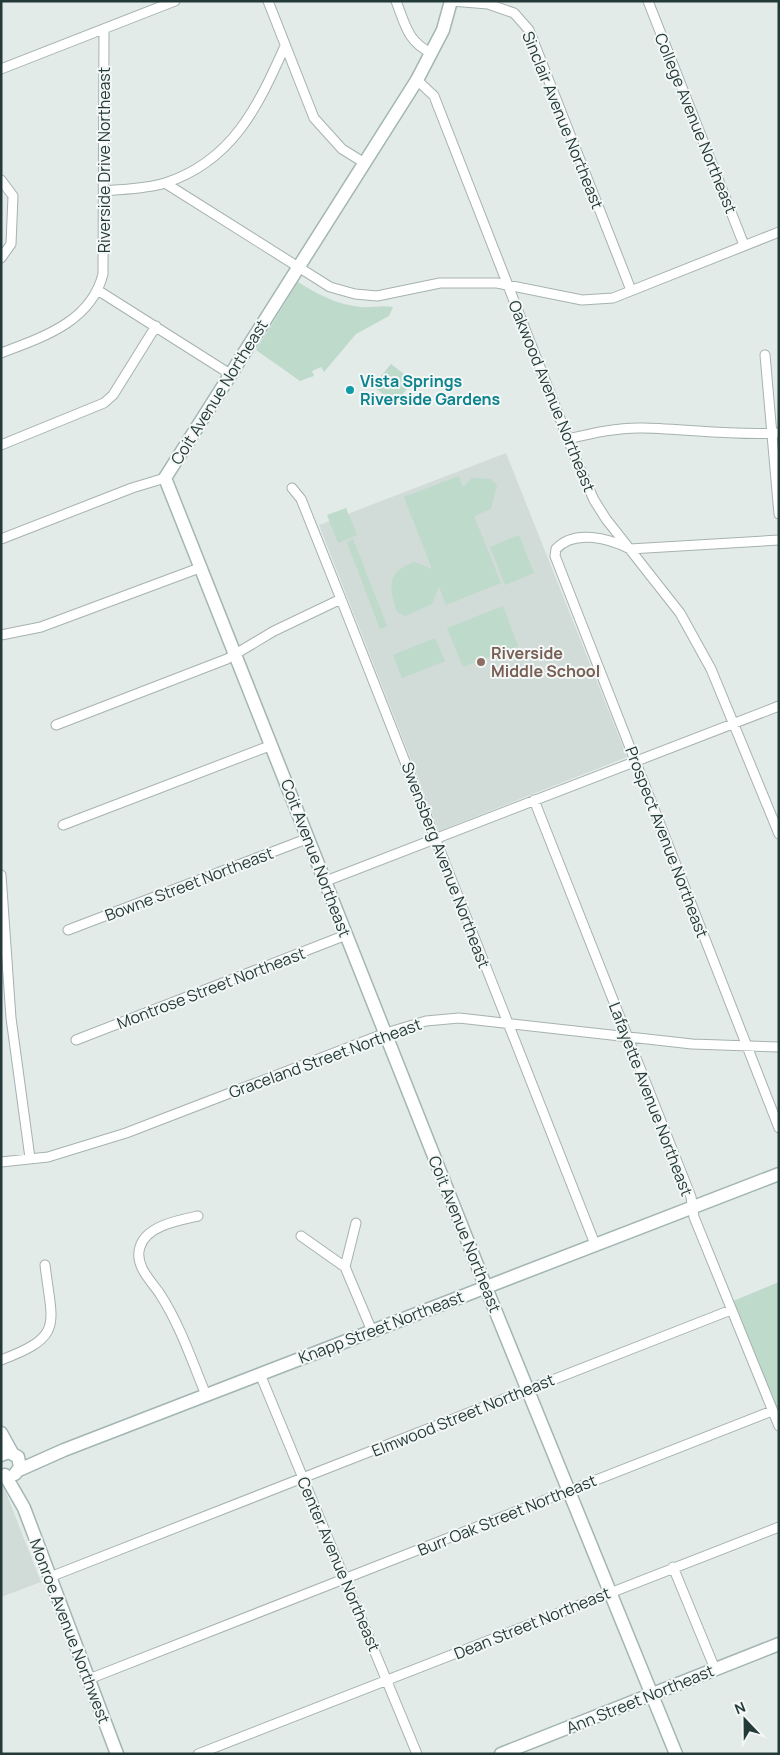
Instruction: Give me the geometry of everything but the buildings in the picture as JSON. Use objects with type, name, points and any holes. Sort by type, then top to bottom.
[{"type":"street","points":[[1,69],[175,1]]},
{"type":"street","points":[[268,1],[314,118],[342,149],[364,162]]},
{"type":"street","points":[[396,1],[412,40],[420,48],[432,53]]},
{"type":"street","name":"Coit Avenue Northeast","points":[[451,1],[445,24],[417,80],[296,267],[165,478],[202,567],[486,1287],[676,1754]]},
{"type":"street","name":"Sinclair Avenue Northeast","points":[[451,1],[488,4],[514,13],[529,30],[631,290]]},
{"type":"street","name":"College Avenue Northeast","points":[[648,1],[744,246]]},
{"type":"street","name":"Riverside Drive Northeast","points":[[99,290],[103,274],[104,29]]},
{"type":"street","points":[[104,191],[165,182],[205,165],[225,149],[248,120],[285,46]]},
{"type":"street","name":"Oakwood Avenue Northeast","points":[[417,80],[434,96],[568,439],[594,500],[680,613],[710,669],[733,724],[774,809],[779,834]]},
{"type":"street","points":[[1,180],[13,196],[12,244],[1,258]]},
{"type":"street","points":[[165,182],[296,267],[330,287],[354,294],[370,295],[455,281],[507,283],[582,300],[613,298],[779,232]]},
{"type":"street","points":[[1,353],[64,326],[86,307],[99,290],[230,374]]},
{"type":"street","points":[[1,445],[104,404],[113,395],[156,326]]},
{"type":"street","points":[[765,355],[776,433],[779,514]]},
{"type":"street","points":[[568,439],[605,431],[643,428],[721,434],[776,433]]},
{"type":"street","points":[[1,539],[132,488],[165,478]]},
{"type":"street","name":"Swensberg Avenue Northeast","points":[[292,488],[301,499],[342,599],[595,1244]]},
{"type":"street","name":"Prospect Avenue Northeast","points":[[630,549],[612,540],[569,538],[556,549],[555,556],[779,1128]]},
{"type":"street","points":[[630,549],[779,540]]},
{"type":"street","points":[[1,636],[41,627],[202,567]]},
{"type":"street","points":[[56,724],[236,654],[274,631],[342,599]]},
{"type":"street","points":[[326,881],[779,706]]},
{"type":"street","points":[[63,824],[272,745]]},
{"type":"street","name":"Lafayette Avenue Northeast","points":[[534,800],[691,1197],[694,1217],[779,1426]]},
{"type":"street","name":"Bowne Street Northeast","points":[[68,930],[309,838]]},
{"type":"street","points":[[1,875],[11,1018],[30,1158]]},
{"type":"street","name":"Montrose Street Northeast","points":[[76,1040],[346,936]]},
{"type":"street","name":"Graceland Street Northeast","points":[[1,1162],[48,1157],[126,1133],[386,1033],[426,1021],[459,1018],[627,1037],[747,1047],[779,1047]]},
{"type":"street","name":"Knapp Street Northeast","points":[[54,1454],[779,1174]]},
{"type":"street","points":[[198,1216],[179,1220],[150,1232],[140,1245],[138,1254],[142,1269],[177,1324],[206,1395]]},
{"type":"street","points":[[346,1267],[356,1223]]},
{"type":"street","points":[[301,1236],[346,1267],[372,1331]]},
{"type":"street","points":[[1,1360],[27,1350],[44,1339],[48,1332],[51,1317],[45,1265]]},
{"type":"street","name":"Elmwood Street Northeast","points":[[50,1577],[529,1391],[536,1385],[731,1310]]},
{"type":"street","name":"Center Avenue Northeast","points":[[260,1374],[388,1681],[416,1754]]},
{"type":"street","name":"Burr Oak Street Northeast","points":[[89,1679],[772,1411]]},
{"type":"street","points":[[1,1433],[10,1454],[31,1457],[54,1454]]},
{"type":"street","name":"Monroe Avenue Northwest","points":[[10,1454],[20,1463],[18,1471],[24,1508]]},
{"type":"street","points":[[3,1474],[12,1475],[54,1454]]},
{"type":"street","name":"Monroe Avenue Northwest","points":[[3,1474],[24,1508],[117,1754]]},
{"type":"street","name":"Dean Street Northeast","points":[[198,1754],[779,1527]]},
{"type":"street","points":[[673,1567],[715,1669]]},
{"type":"street","name":"Ann Street Northeast","points":[[501,1754],[779,1644]]},
{"type":"shaded area","name":"Riverside Middle School","points":[[506,453],[627,757],[439,831],[319,525]]},
{"type":"shaded area","points":[[3,1485],[41,1582],[1,1597],[1,1486]]},
{"type":"green space","points":[[298,282],[320,295],[344,304],[361,307],[393,307],[389,316],[356,334],[324,372],[321,367],[312,371],[314,376],[300,381],[256,350]]},
{"type":"green space","points":[[391,364],[413,381],[395,404],[373,386]]},
{"type":"green space","points":[[459,476],[463,487],[472,478],[490,479],[497,485],[491,509],[474,516],[501,583],[446,605],[439,587],[432,604],[405,616],[397,612],[394,603],[391,588],[394,576],[405,566],[414,562],[432,569],[404,497]]},
{"type":"green space","points":[[346,508],[357,535],[338,543],[327,515]]},
{"type":"green space","points":[[519,535],[534,573],[505,585],[490,547]]},
{"type":"green space","points":[[353,539],[387,626],[380,629],[347,542]]},
{"type":"green space","points":[[503,606],[518,646],[463,667],[447,628]]},
{"type":"green space","points":[[435,638],[445,661],[402,678],[393,655]]},
{"type":"green space","points":[[779,1282],[779,1413],[733,1301]]},
{"type":"place","name":"Vista Springs Riverside Gardens","points":[[350,390]]},
{"type":"place","name":"Riverside Middle School","points":[[481,662]]}]
